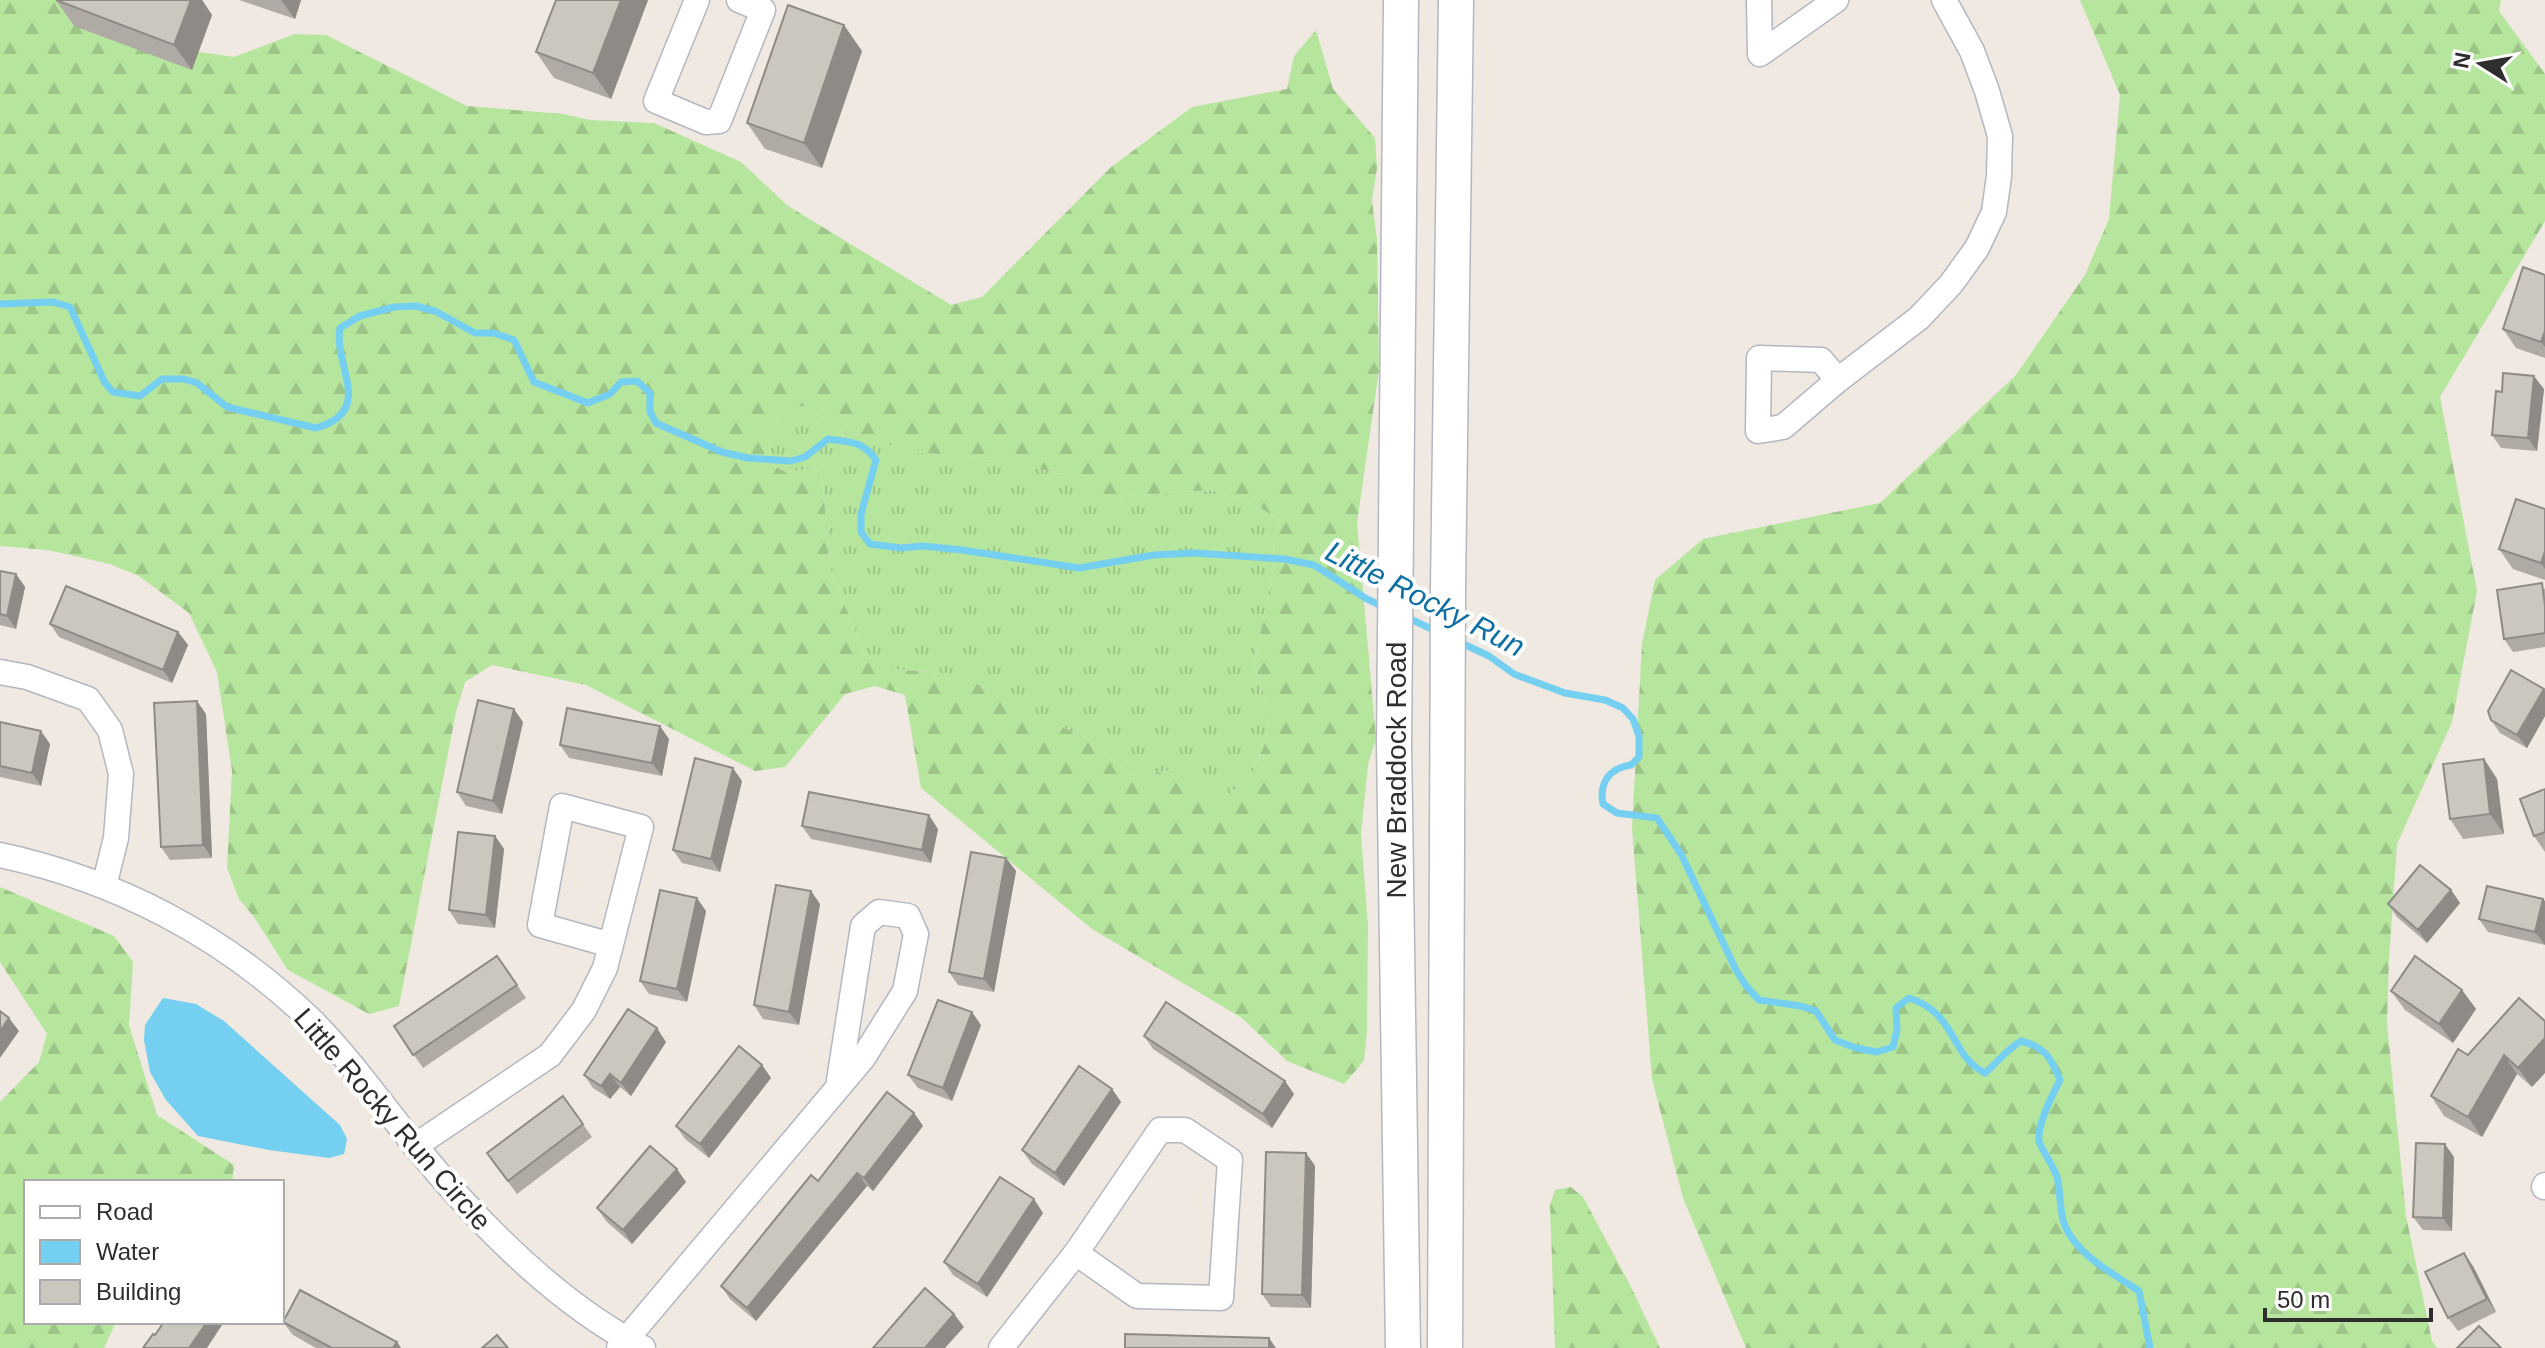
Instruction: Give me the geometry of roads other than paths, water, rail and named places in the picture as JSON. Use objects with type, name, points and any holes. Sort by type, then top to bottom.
[{"type":"main road","name":"New Braddock Road","points":[[1401,0],[1394,743],[1403,1348]]},
{"type":"main road","name":"New Braddock Road","points":[[1445,1348],[1448,588],[1456,0]]},
{"type":"street","points":[[697,0],[656,101],[706,122],[719,121],[763,10],[739,0]]},
{"type":"street","points":[[1759,0],[1760,54],[1836,0]]},
{"type":"street","points":[[1838,380],[1919,318],[1951,284],[1977,248],[1994,212],[2000,136],[1972,51],[1944,0]]},
{"type":"street","points":[[0,672],[27,677],[88,699],[110,730],[121,774],[116,838],[104,886]]},
{"type":"street","points":[[415,1146],[550,1055],[584,1010],[605,968],[611,945],[641,827],[562,806],[540,925],[611,945]]},
{"type":"street","name":"Little Rocky Run Circle","points":[[0,855],[104,886],[175,919],[212,941],[276,989],[309,1018],[355,1068],[457,1196],[499,1239],[547,1282],[629,1345]]},
{"type":"street","points":[[629,1345],[863,1058],[905,991],[916,934],[908,916],[879,912],[863,926],[838,1087]]},
{"type":"street","points":[[1001,1348],[1076,1253],[1160,1130],[1185,1130],[1230,1160],[1221,1298],[1137,1296],[1076,1253]]},
{"type":"water","points":[[163,998],[196,1004],[224,1021],[340,1125],[347,1139],[344,1154],[329,1158],[198,1136],[166,1100],[150,1072],[144,1040],[145,1025]]},
{"type":"waterway","name":"Little Rocky Run","points":[[0,304],[53,302],[70,307],[105,383],[113,392],[140,396],[162,379],[184,379],[197,383],[227,407],[316,428],[334,420],[344,411],[348,399],[339,343],[340,328],[360,316],[394,307],[416,306],[435,311],[475,333],[494,333],[514,340],[534,382],[588,403],[610,394],[621,382],[637,381],[650,393],[650,412],[656,423],[722,452],[748,458],[791,461],[805,457],[828,439],[861,446],[876,460],[861,514],[861,532],[870,544],[962,550],[1079,568],[1154,555],[1195,553],[1284,559],[1314,565],[1384,607]]},
{"type":"waterway","name":"Little Rocky Run","points":[[1406,617],[1438,632]]},
{"type":"waterway","name":"Little Rocky Run","points":[[1457,641],[1489,656],[1514,674],[1565,693],[1605,700],[1623,708],[1633,719],[1639,736],[1639,757],[1607,778],[1603,804],[1617,813],[1657,818],[1681,854],[1736,970],[1759,1000],[1816,1011],[1835,1040],[1877,1052],[1893,1047],[1897,1030],[1896,1008],[1909,998],[1936,1014],[1965,1056],[1985,1073],[2021,1041],[2046,1054],[2060,1080],[2045,1112],[2039,1138],[2057,1177],[2065,1226],[2088,1255],[2139,1291],[2150,1348]]}]
